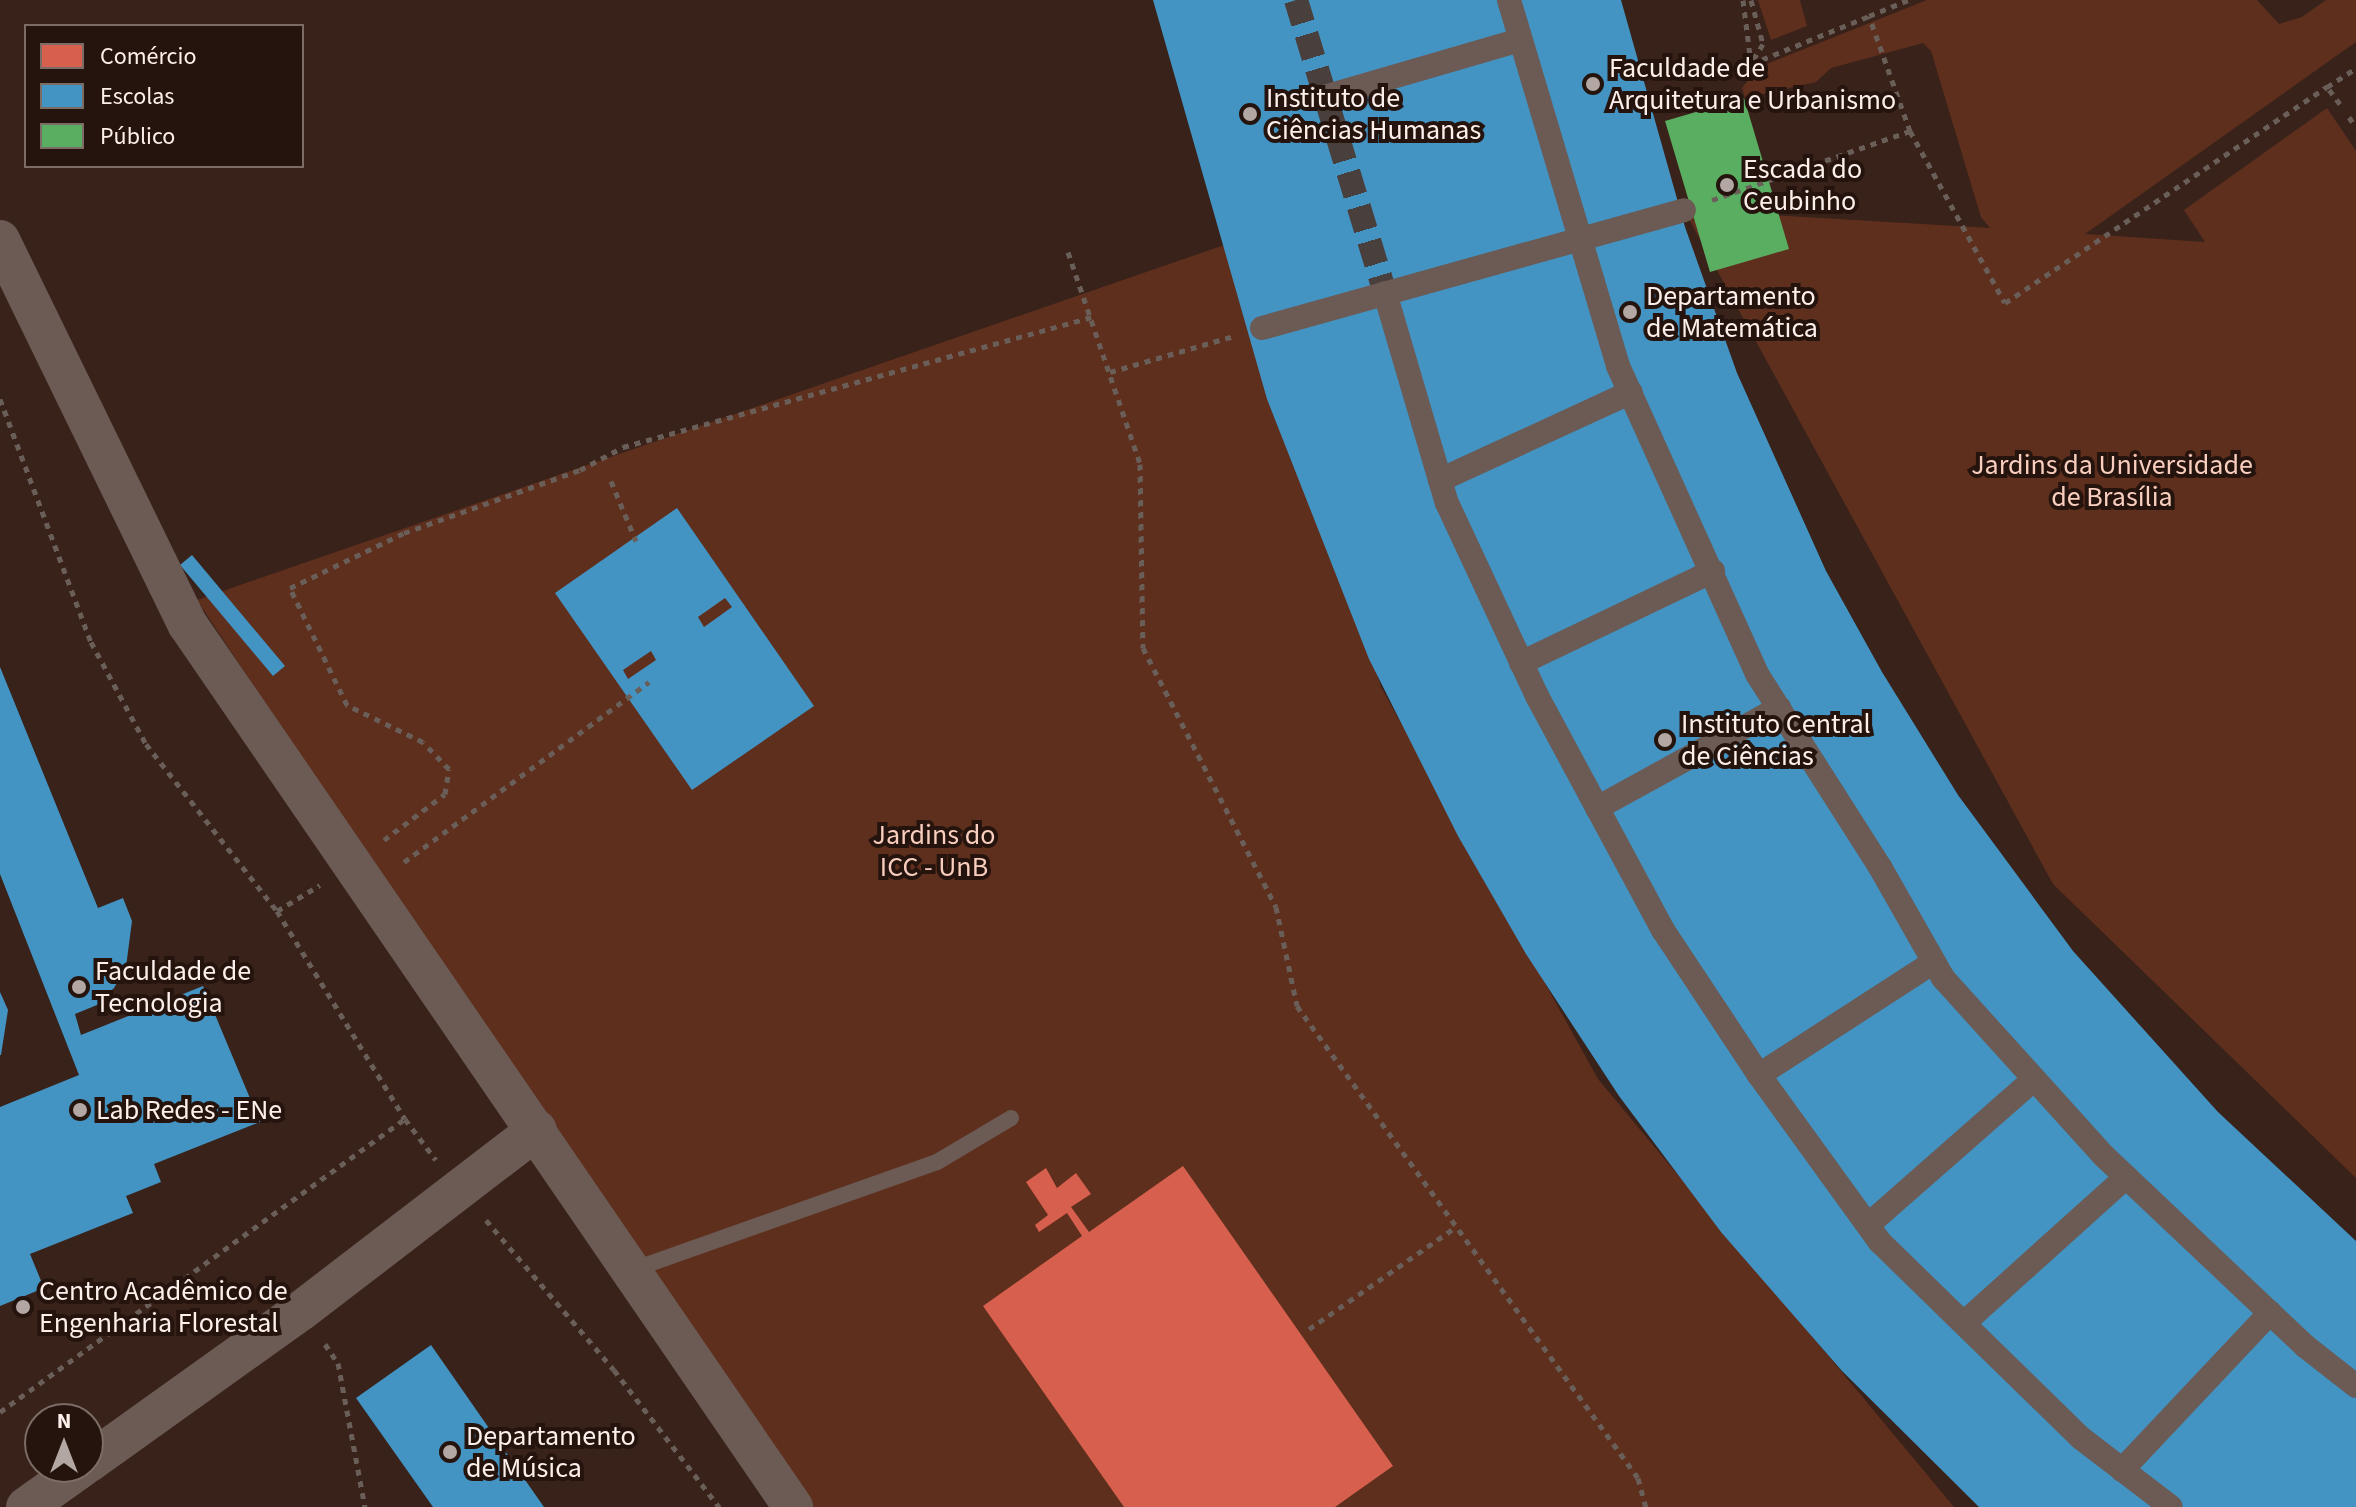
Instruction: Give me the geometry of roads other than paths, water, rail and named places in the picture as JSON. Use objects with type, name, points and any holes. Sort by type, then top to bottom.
[{"type":"street","points":[[1509,0],[1580,239],[1631,392],[1757,674],[1934,962],[2034,1079],[2126,1177],[2270,1313],[2356,1386]]},
{"type":"street","points":[[1324,97],[1520,40]]},
{"type":"street","points":[[1262,328],[1684,210]]},
{"type":"street","points":[[0,240],[188,625],[350,867],[537,1130],[793,1507]]},
{"type":"street","points":[[1385,293],[1440,480],[1521,663],[1663,930],[1759,1075],[1868,1225],[2081,1438],[2171,1507]]},
{"type":"street","points":[[1440,480],[1631,392]]},
{"type":"street","points":[[1521,663],[1713,571]]},
{"type":"street","points":[[1597,808],[1779,708]]},
{"type":"street","points":[[1759,1075],[1934,962]]},
{"type":"street","points":[[1868,1225],[2034,1079]]},
{"type":"street","points":[[104,1452],[302,1310],[537,1130]]},
{"type":"street","points":[[1964,1323],[2126,1177]]},
{"type":"street","points":[[2122,1470],[2270,1313]]},
{"type":"street","points":[[26,1507],[60,1483]]},
{"type":"lane","points":[[632,1270],[937,1162],[1011,1118]]},
{"type":"tunnel","points":[[1296,0],[1385,293]]},
{"type":"place","name":"Faculdade de Arquitetura e Urbanismo","points":[[1593,84]]},
{"type":"place","name":"Instituto de Ciências Humanas","points":[[1250,114]]},
{"type":"place","name":"Escada do Ceubinho","points":[[1727,185]]},
{"type":"place","name":"Departamento de Matemática","points":[[1630,312]]},
{"type":"place","name":"Instituto Central de Ciências","points":[[1665,740]]},
{"type":"place","name":"Faculdade de Tecnologia","points":[[79,987]]},
{"type":"place","name":"Lab Redes - ENe","points":[[80,1110]]},
{"type":"place","name":"Centro Acadêmico de Engenharia Florestal","points":[[23,1307]]},
{"type":"place","name":"Departamento de Música","points":[[450,1452]]},
{"type":"park label","name":"Jardins da Universidade de Brasília","points":[[2112,481]]},
{"type":"park label","name":"Jardins do ICC - UnB","points":[[934,851]]}]
